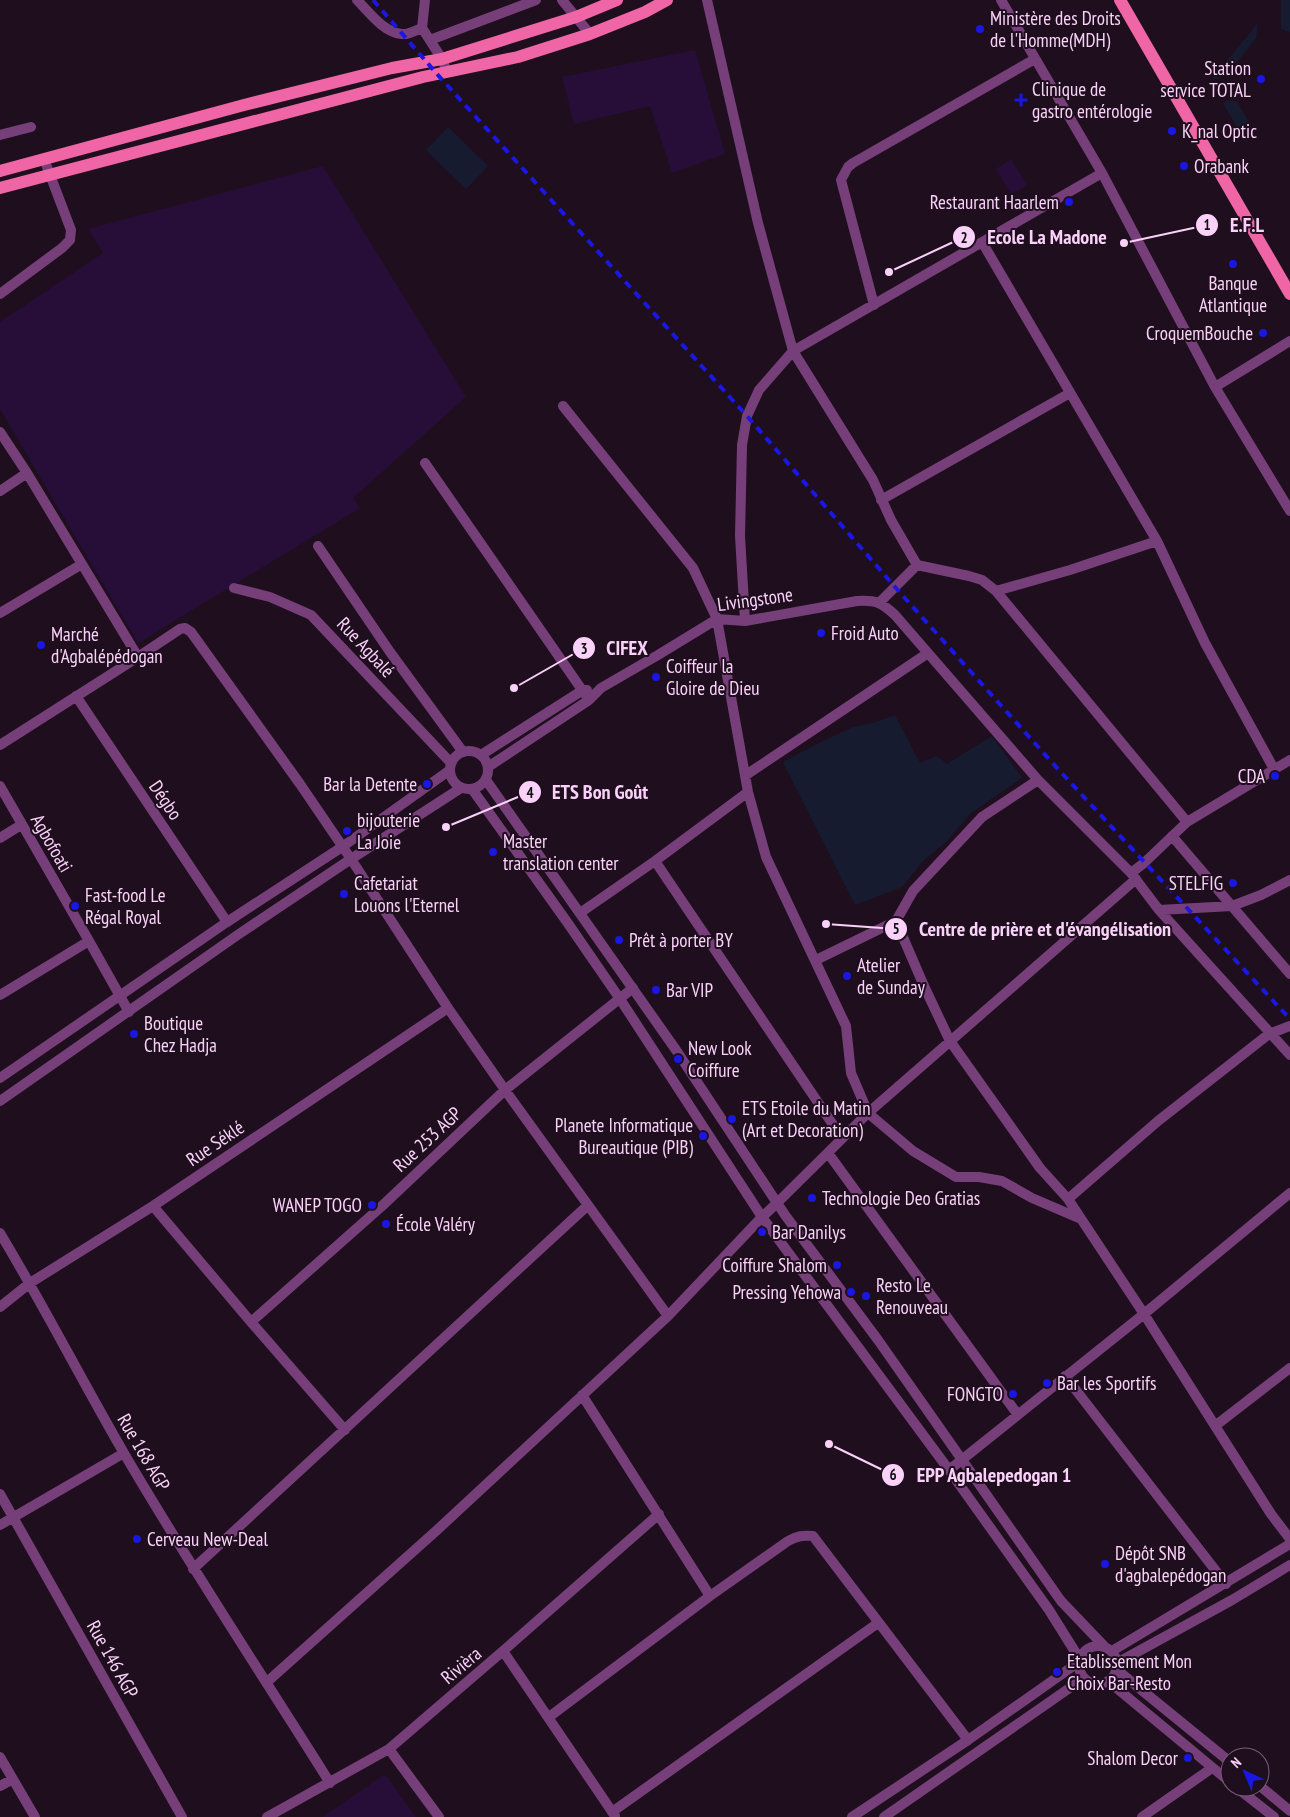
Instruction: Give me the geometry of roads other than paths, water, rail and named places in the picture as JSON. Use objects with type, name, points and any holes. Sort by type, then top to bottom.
[{"type":"main road","points":[[0,171],[244,105],[392,68],[442,58],[576,17],[617,0]]},
{"type":"main road","points":[[0,188],[249,122],[447,72],[518,57],[590,34],[645,12],[667,0]]},
{"type":"main road","points":[[1120,0],[1290,294]]},
{"type":"street","points":[[357,0],[392,32],[404,35],[422,28]]},
{"type":"street","points":[[425,0],[422,28],[442,58],[447,72]]},
{"type":"street","points":[[430,40],[536,0]]},
{"type":"street","points":[[562,0],[590,34]]},
{"type":"street","points":[[707,0],[758,222],[793,351],[873,480],[891,520],[917,565],[982,580],[996,591],[1188,822]]},
{"type":"street","points":[[1001,0],[1102,173],[1215,388],[1290,511]]},
{"type":"street","points":[[874,304],[841,180],[844,173],[853,163],[1035,59]]},
{"type":"street","points":[[0,135],[31,126]]},
{"type":"street","points":[[0,294],[70,240],[71,230],[44,159]]},
{"type":"street","points":[[745,621],[740,536],[742,444],[747,416],[759,390],[793,351],[1102,173]]},
{"type":"street","points":[[982,242],[1157,541],[1205,643],[1274,770]]},
{"type":"street","points":[[1215,388],[1290,340]]},
{"type":"street","points":[[881,500],[1070,393]]},
{"type":"street","points":[[563,406],[693,568],[716,619],[748,792],[766,857],[846,1026],[850,1073],[868,1113],[914,1151],[956,1177],[1002,1180],[1032,1198],[1081,1219]]},
{"type":"street","points":[[0,432],[27,473],[138,657]]},
{"type":"street","points":[[425,463],[589,700]]},
{"type":"street","points":[[0,491],[27,473]]},
{"type":"street","points":[[996,591],[1070,570],[1157,541]]},
{"type":"street","name":"Rue Agbalé","points":[[318,546],[390,652],[463,752]]},
{"type":"street","points":[[0,613],[82,564]]},
{"type":"street","points":[[917,565],[880,602],[895,615],[1038,780],[1133,876],[1159,910],[1269,1034],[1290,1055]]},
{"type":"street","name":"Rue Agbalé","points":[[234,588],[270,596],[311,615],[450,767]]},
{"type":"street","name":"Livingstone","points":[[488,767],[589,700],[601,688],[658,656],[716,619],[745,621],[857,601],[870,600],[880,602]]},
{"type":"street","points":[[0,745],[180,629],[185,628],[191,632],[255,720],[351,859],[448,1008],[505,1090],[668,1316]]},
{"type":"street","points":[[746,775],[928,653]]},
{"type":"street","name":"Livingstone","points":[[481,755],[583,690],[601,688]]},
{"type":"street","name":"Dégbo","points":[[76,696],[227,922]]},
{"type":"street","points":[[0,1078],[227,922],[342,847],[450,767],[455,757],[463,752],[475,752],[481,755],[488,767],[486,780],[480,786],[466,789],[351,859],[239,934],[0,1101]]},
{"type":"street","points":[[267,1682],[428,1538],[668,1316],[762,1217],[868,1113],[1133,876],[1172,836],[1188,822],[1290,760]]},
{"type":"street","points":[[450,767],[451,778],[455,784],[466,789],[567,922],[620,999],[762,1217],[949,1470],[1049,1610],[1079,1660]]},
{"type":"street","points":[[486,780],[676,1050],[777,1203],[878,1340],[1061,1601],[1108,1649],[1117,1666],[1220,1754]]},
{"type":"street","points":[[816,960],[896,921],[913,891],[982,816],[1038,780]]},
{"type":"street","name":"Agbofoati","points":[[0,786],[128,1012]]},
{"type":"street","points":[[580,913],[655,861],[748,792]]},
{"type":"street","points":[[0,838],[21,825]]},
{"type":"street","points":[[1172,836],[1290,974]]},
{"type":"street","points":[[655,861],[842,1138]]},
{"type":"street","points":[[1159,910],[1232,906],[1261,896],[1290,880]]},
{"type":"street","points":[[896,921],[950,1041],[1040,1168],[1068,1199],[1144,1314],[1271,1514],[1290,1539]]},
{"type":"street","points":[[0,995],[89,941]]},
{"type":"street","name":"Rue 253 AGP","points":[[251,1322],[382,1206],[505,1090],[633,988]]},
{"type":"street","name":"Rue Séklé","points":[[0,1306],[30,1283],[153,1206],[448,1008]]},
{"type":"street","points":[[1068,1199],[1158,1121],[1269,1034],[1290,1026]]},
{"type":"street","points":[[828,1153],[1018,1415]]},
{"type":"street","points":[[949,1470],[1144,1314],[1290,1193]]},
{"type":"street","points":[[153,1206],[345,1430]]},
{"type":"street","points":[[193,1569],[587,1206]]},
{"type":"street","name":"Rue 168 AGP","points":[[0,1233],[30,1283],[124,1453],[193,1569],[330,1783]]},
{"type":"street","points":[[1215,1426],[1290,1368]]},
{"type":"street","points":[[1065,1376],[1226,1584]]},
{"type":"street","points":[[582,1395],[710,1596]]},
{"type":"street","points":[[0,1525],[124,1453]]},
{"type":"street","name":"Rue 146 AGP","points":[[0,1494],[182,1817]]},
{"type":"street","name":"Rivièra","points":[[267,1817],[389,1749],[659,1514]]},
{"type":"street","points":[[549,1717],[710,1596],[795,1537],[804,1535],[813,1536],[968,1740]]},
{"type":"street","points":[[1290,1544],[1226,1584],[1108,1649],[1089,1647],[1083,1652],[1079,1660],[1079,1671],[1091,1683],[1100,1684],[1108,1681],[1113,1676],[1117,1666],[1290,1565]]},
{"type":"street","points":[[503,1651],[614,1815],[878,1623]]},
{"type":"street","points":[[852,1817],[968,1740],[1079,1660]]},
{"type":"street","points":[[884,1817],[1084,1678]]},
{"type":"street","points":[[1108,1681],[1220,1774]]},
{"type":"street","points":[[389,1749],[439,1817]]},
{"type":"street","points":[[0,1757],[35,1817]]},
{"type":"street","points":[[1142,1817],[1212,1768]]},
{"type":"street","points":[[0,1786],[13,1779]]},
{"type":"street","points":[[1270,1794],[1290,1811]]},
{"type":"street","points":[[1249,1797],[1274,1817]]},
{"type":"railway","points":[[373,0],[437,74],[747,416],[895,587],[1057,768],[1290,1019]]},
{"type":"place","name":"Ministère des Droits de l'Homme(MDH)","points":[[980,29]]},
{"type":"place","name":"Station service TOTAL","points":[[1261,79]]},
{"type":"place","name":"Clinique de gastro entérologie","points":[[1021,100]]},
{"type":"place","name":"K_nal Optic","points":[[1172,131]]},
{"type":"place","name":"Orabank","points":[[1184,166]]},
{"type":"place","name":"Restaurant Haarlem","points":[[1069,202]]},
{"type":"place","name":"E.F.L","points":[[1124,243]]},
{"type":"place","name":"Banque Atlantique","points":[[1233,264]]},
{"type":"place","name":"Ecole La Madone","points":[[889,272]]},
{"type":"place","name":"CroquemBouche","points":[[1263,333]]},
{"type":"place","name":"Froid Auto","points":[[821,633]]},
{"type":"place","name":"Marché d'Agbalépédogan","points":[[41,645]]},
{"type":"place","name":"Coiffeur la Gloire de Dieu","points":[[656,677]]},
{"type":"place","name":"CIFEX","points":[[514,688]]},
{"type":"place","name":"CDA","points":[[1275,776]]},
{"type":"place","name":"Bar la Detente","points":[[427,784]]},
{"type":"place","name":"ETS Bon Goût","points":[[446,827]]},
{"type":"place","name":"bijouterie La Joie","points":[[347,831]]},
{"type":"place","name":"Master translation center","points":[[493,852]]},
{"type":"place","name":"STELFIG","points":[[1233,883]]},
{"type":"place","name":"Cafetariat Louons l'Eternel","points":[[344,894]]},
{"type":"place","name":"Fast-food Le Régal Royal","points":[[75,906]]},
{"type":"place","name":"Centre de prière et d'évangélisation","points":[[826,924]]},
{"type":"place","name":"Prêt à porter BY","points":[[619,940]]},
{"type":"place","name":"Atelier de Sunday","points":[[847,976]]},
{"type":"place","name":"Bar VIP","points":[[656,990]]},
{"type":"place","name":"Boutique Chez Hadja","points":[[134,1034]]},
{"type":"place","name":"New Look Coiffure","points":[[678,1059]]},
{"type":"place","name":"ETS Etoile du Matin (Art et Decoration)","points":[[732,1119]]},
{"type":"place","name":"Planete Informatique Bureautique (PIB)","points":[[703,1136]]},
{"type":"place","name":"Technologie Deo Gratias","points":[[812,1198]]},
{"type":"place","name":"WANEP TOGO","points":[[372,1205]]},
{"type":"place","name":"École Valéry","points":[[386,1224]]},
{"type":"place","name":"Bar Danilys","points":[[762,1232]]},
{"type":"place","name":"Coiffure Shalom","points":[[837,1265]]},
{"type":"place","name":"Pressing Yehowa","points":[[851,1292]]},
{"type":"place","name":"Resto Le Renouveau","points":[[866,1296]]},
{"type":"place","name":"Bar les Sportifs","points":[[1047,1383]]},
{"type":"place","name":"FONGTO","points":[[1013,1394]]},
{"type":"place","name":"EPP Agbalepedogan 1","points":[[829,1444]]},
{"type":"place","name":"Cerveau New-Deal","points":[[137,1539]]},
{"type":"place","name":"Dépôt SNB d'agbalepédogan","points":[[1105,1564]]},
{"type":"place","name":"Etablissement Mon Choix Bar-Resto","points":[[1057,1672]]},
{"type":"place","name":"Shalom Decor","points":[[1188,1758]]}]
